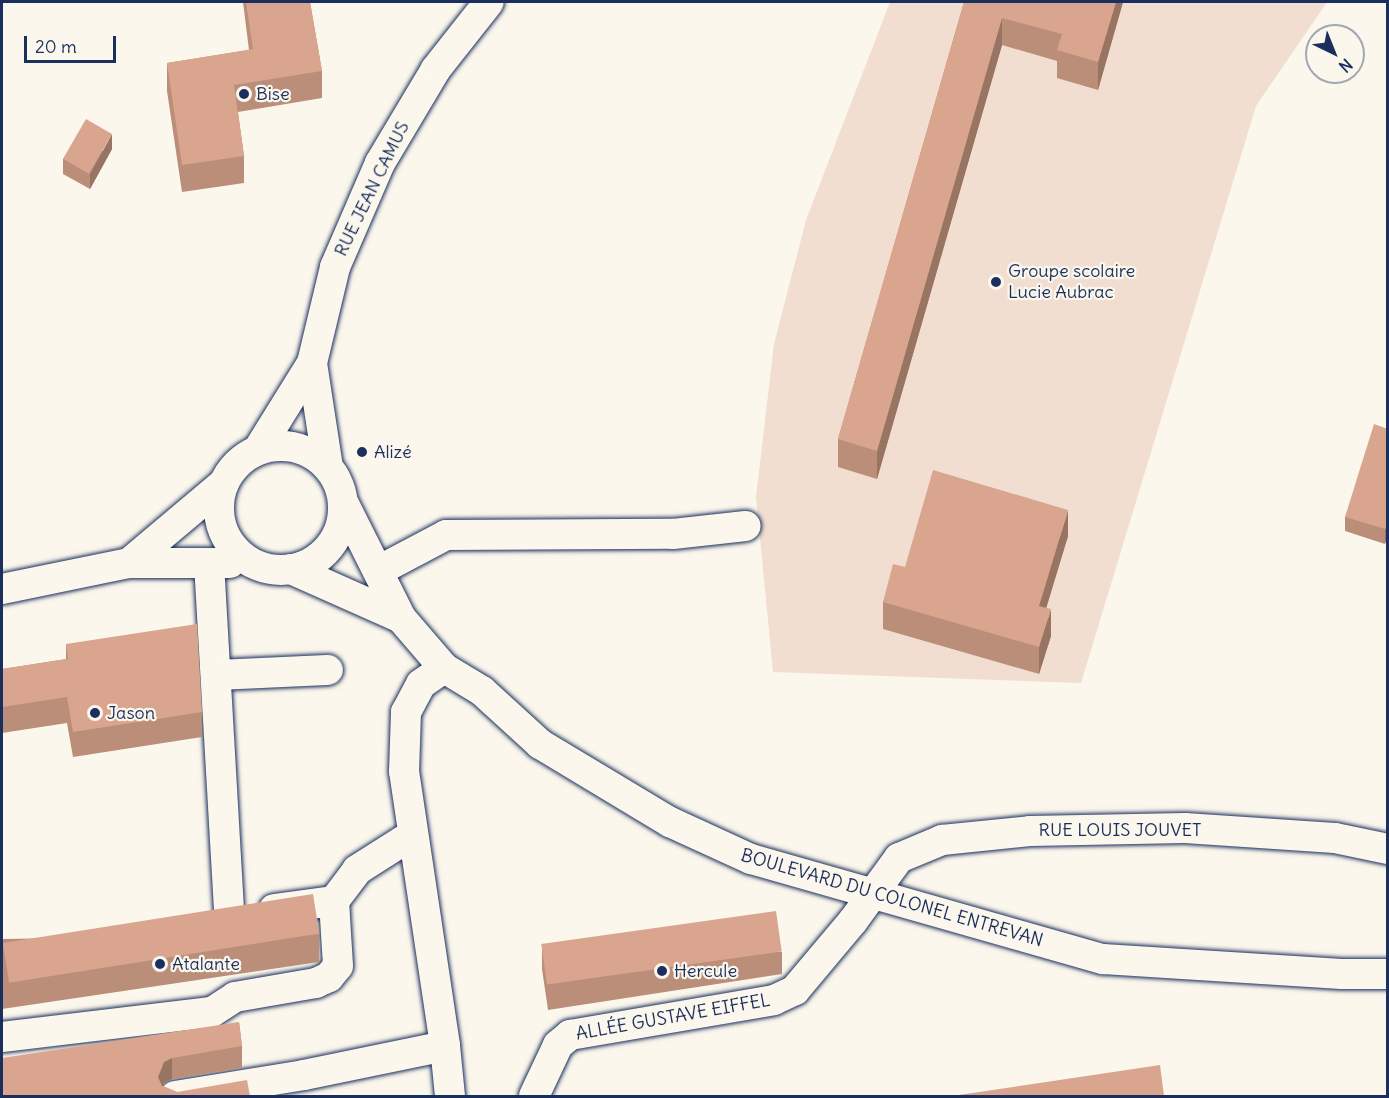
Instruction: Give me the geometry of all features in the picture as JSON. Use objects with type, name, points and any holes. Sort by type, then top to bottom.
[{"type":"street","name":"RUE JEAN CAMUS","points":[[258,450],[312,363],[335,267],[380,163],[436,69],[489,2]]},
{"type":"street","name":"RUE JEAN CAMUS","points":[[312,363],[328,466]]},
{"type":"street","points":[[283,445],[308,451],[328,466],[339,483],[343,502],[342,520],[330,545],[309,563],[291,569],[264,568],[234,548],[222,528],[219,506],[224,483],[232,469],[258,450],[283,445]]},
{"type":"street","points":[[129,563],[224,483]]},
{"type":"street","name":"BOULEVARD DU COLONEL ENTREVAN","points":[[343,502],[401,618],[444,668],[482,691],[540,744],[670,822],[751,859],[1103,960],[1342,974],[1388,974]]},
{"type":"street","points":[[378,571],[446,535],[673,534],[746,526]]},
{"type":"street","points":[[2,589],[129,563],[252,562]]},
{"type":"street","points":[[209,563],[216,675],[218,917],[334,901]]},
{"type":"street","name":"BOULEVARD DU COLONEL ENTREVAN","points":[[291,569],[401,618]]},
{"type":"street","points":[[444,668],[421,684],[406,712],[404,771],[445,1046],[450,1096]]},
{"type":"street","points":[[216,675],[328,670]]},
{"type":"street","name":"RUE LOUIS JOUVET","points":[[872,893],[899,858],[942,840],[1030,831],[1185,828],[1335,838],[1388,849]]},
{"type":"street","points":[[2,1037],[212,1012],[235,997],[316,983],[329,977],[338,966],[334,901],[357,870],[412,835]]},
{"type":"street","name":"ALLÉE GUSTAVE EIFFEL","points":[[534,1096],[558,1045],[570,1035],[774,1000],[795,990],[872,893]]},
{"type":"street","points":[[176,1096],[304,1076],[445,1046]]},
{"type":"shaded area","name":"Groupe scolaire Lucie Aubrac","points":[[890,2],[1327,2],[1312,24],[1305,24],[1305,34],[1256,106],[1081,683],[773,672],[756,497],[774,344],[806,220]]},
{"type":"building","name":"Bise","points":[[246,2],[310,2],[322,71],[234,85],[244,156],[182,165],[167,63],[253,49]]},
{"type":"building","points":[[964,2],[1116,2],[1098,62],[1057,50],[1062,34],[1002,18],[877,451],[838,439]]},
{"type":"building","points":[[86,119],[112,134],[89,174],[63,159]]},
{"type":"building","points":[[1374,424],[1388,429],[1388,521],[1385,529],[1345,517]]},
{"type":"building","points":[[933,470],[1068,510],[1039,606],[1051,609],[1039,647],[883,602],[893,564],[905,567]]},
{"type":"building","points":[[197,624],[202,712],[73,732],[67,697],[2,707],[2,669],[68,659],[66,644]]},
{"type":"building","points":[[313,894],[319,934],[9,983],[3,943]]},
{"type":"building","points":[[776,911],[782,952],[547,985],[541,944]]},
{"type":"building","points":[[239,1022],[242,1046],[172,1058],[164,1062],[158,1077],[162,1086],[177,1092],[247,1080],[250,1096],[2,1096],[2,1058]]},
{"type":"building","points":[[1160,1065],[1164,1096],[952,1096]]},
{"type":"place","name":"Bise","points":[[244,94]]},
{"type":"place","name":"Groupe scolaire Lucie Aubrac","points":[[996,282]]},
{"type":"place","name":"Alizé","points":[[362,452]]},
{"type":"place","name":"Jason","points":[[95,713]]},
{"type":"place","name":"Atalante","points":[[160,964]]},
{"type":"place","name":"Hercule","points":[[662,971]]}]
